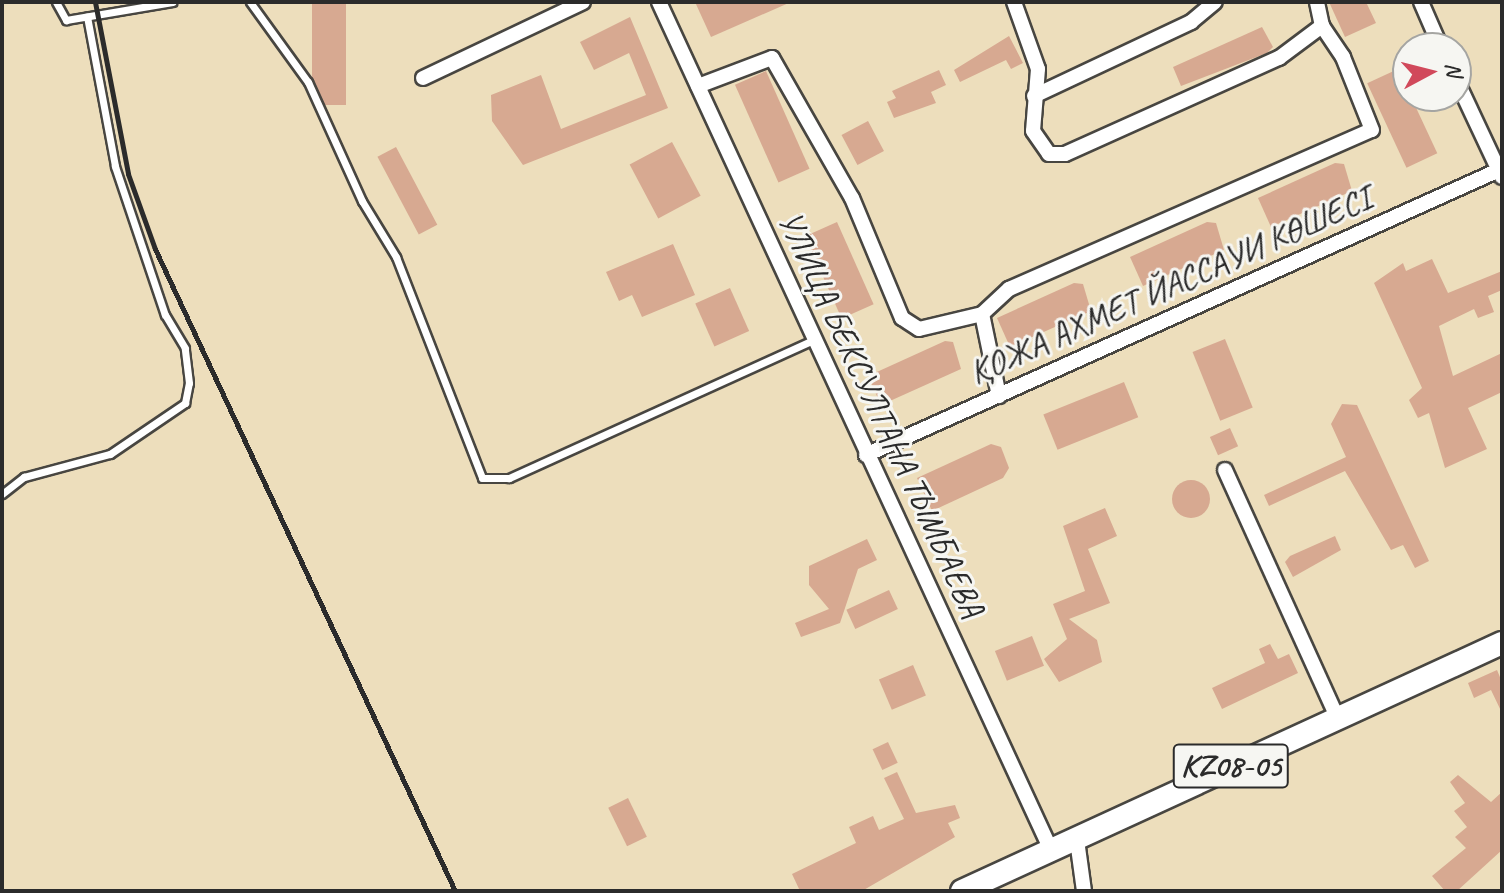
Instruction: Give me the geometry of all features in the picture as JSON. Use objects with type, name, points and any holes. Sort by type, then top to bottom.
[{"type":"main road","name":"KZ08-05","points":[[962,891],[1502,643]]},
{"type":"street","points":[[423,78],[583,2]]},
{"type":"street","name":"УЛИЦА БЕКСУЛТАНА ТЫМБАЕВА","points":[[659,2],[1052,852]]},
{"type":"street","points":[[1014,2],[1038,69],[1029,114],[1039,143],[1049,154],[1065,154],[1228,85],[1322,26]]},
{"type":"street","points":[[1034,96],[1191,22],[1215,2]]},
{"type":"street","points":[[698,86],[772,58],[852,198],[902,318],[919,329],[982,314],[1009,289],[1372,130],[1343,57],[1322,26],[1317,2]]},
{"type":"street","points":[[1421,2],[1434,32]]},
{"type":"street","points":[[1472,111],[1499,166]]},
{"type":"street","name":"ҚОЖА АХМЕТ ЙАССАУИ КӨШЕСІ","points":[[866,455],[1499,166]]},
{"type":"street","points":[[982,314],[999,396]]},
{"type":"street","points":[[1225,470],[1337,717]]},
{"type":"street","points":[[1077,840],[1084,891]]},
{"type":"lane","points":[[56,2],[66,20],[172,2]]},
{"type":"lane","points":[[250,2],[308,82],[362,201],[396,257],[482,478],[494,481],[537,466],[815,339]]},
{"type":"lane","points":[[2,494],[24,477],[110,454],[167,419],[187,393],[185,348],[165,315],[115,166],[87,17]]},
{"type":"building","points":[[312,2],[346,2],[346,105],[312,105]]},
{"type":"building","points":[[695,2],[791,2],[711,37]]},
{"type":"building","points":[[1329,2],[1366,2],[1376,23],[1345,37]]},
{"type":"building","points":[[630,17],[668,108],[523,165],[492,121],[491,95],[541,75],[561,129],[646,95],[629,53],[594,70],[580,42]]},
{"type":"building","points":[[1262,27],[1273,47],[1267,53],[1181,86],[1173,67]]},
{"type":"building","points":[[1009,36],[1023,63],[1011,69],[1006,60],[960,82],[954,70]]},
{"type":"building","points":[[939,70],[946,85],[931,92],[936,103],[894,118],[887,102],[896,98],[892,91]]},
{"type":"building","points":[[766,71],[810,169],[778,183],[735,85]]},
{"type":"building","points":[[1392,72],[1392,112],[1418,112],[1437,153],[1406,168],[1367,83]]},
{"type":"building","points":[[868,121],[884,151],[857,165],[842,135]]},
{"type":"building","points":[[672,142],[701,196],[658,218],[630,165]]},
{"type":"building","points":[[396,147],[437,225],[419,235],[377,157]]},
{"type":"building","points":[[1335,163],[1344,164],[1352,191],[1271,227],[1258,198]]},
{"type":"building","points":[[837,222],[874,304],[842,318],[805,236]]},
{"type":"building","points":[[1207,222],[1216,223],[1224,250],[1143,286],[1130,257]]},
{"type":"building","points":[[673,244],[695,295],[642,317],[632,295],[619,301],[606,272]]},
{"type":"building","points":[[1432,259],[1448,293],[1502,271],[1502,290],[1488,296],[1494,312],[1478,318],[1474,309],[1439,326],[1453,376],[1502,353],[1502,392],[1468,408],[1487,449],[1445,468],[1429,413],[1418,418],[1409,400],[1422,388],[1374,283],[1403,263],[1406,271]]},
{"type":"building","points":[[1074,283],[1083,284],[1091,311],[1010,347],[997,318]]},
{"type":"building","points":[[730,288],[749,331],[714,346],[695,303]]},
{"type":"building","points":[[1225,339],[1253,408],[1220,421],[1193,352]]},
{"type":"building","points":[[945,341],[953,342],[961,369],[881,405],[868,376]]},
{"type":"building","points":[[1124,382],[1138,417],[1058,450],[1043,415]]},
{"type":"building","points":[[1342,404],[1357,405],[1429,561],[1415,568],[1403,545],[1391,550],[1345,471],[1269,506],[1264,495],[1346,457],[1331,424]]},
{"type":"building","points":[[1230,428],[1238,446],[1218,455],[1210,437]]},
{"type":"building","points":[[991,444],[1001,447],[1009,468],[1003,478],[932,511],[917,478]]},
{"type":"building","points":[[1191,480],[1205,485],[1210,499],[1205,513],[1191,518],[1177,513],[1172,499],[1177,485]]},
{"type":"building","points":[[1105,508],[1117,536],[1088,549],[1110,603],[1069,619],[1097,640],[1102,662],[1059,682],[1044,659],[1067,639],[1053,604],[1085,591],[1063,526]]},
{"type":"building","points":[[1335,536],[1341,550],[1293,577],[1285,562],[1290,556]]},
{"type":"building","points":[[867,539],[877,560],[858,569],[840,623],[801,637],[795,623],[829,609],[809,585],[809,566]]},
{"type":"building","points":[[889,590],[898,609],[855,629],[846,610]]},
{"type":"building","points":[[1032,636],[1044,666],[1007,681],[995,651]]},
{"type":"building","points":[[1270,644],[1278,659],[1289,654],[1298,673],[1222,709],[1212,688],[1265,663],[1259,649]]},
{"type":"building","points":[[913,665],[926,695],[892,710],[879,679]]},
{"type":"building","points":[[1497,670],[1502,682],[1502,713],[1491,690],[1474,698],[1468,683]]},
{"type":"building","points":[[888,742],[898,763],[882,770],[873,749]]},
{"type":"building","points":[[897,772],[916,813],[955,805],[960,818],[948,823],[955,837],[862,891],[800,891],[792,874],[856,843],[849,827],[873,816],[879,830],[904,819],[884,778]]},
{"type":"building","points":[[1458,775],[1491,802],[1502,792],[1502,850],[1457,891],[1445,891],[1432,876],[1466,848],[1455,837],[1467,827],[1454,811],[1465,803],[1450,782]]},
{"type":"building","points":[[628,798],[647,837],[627,846],[608,808]]},
{"type":"railway","points":[[95,2],[128,174],[155,249],[455,891]]}]
